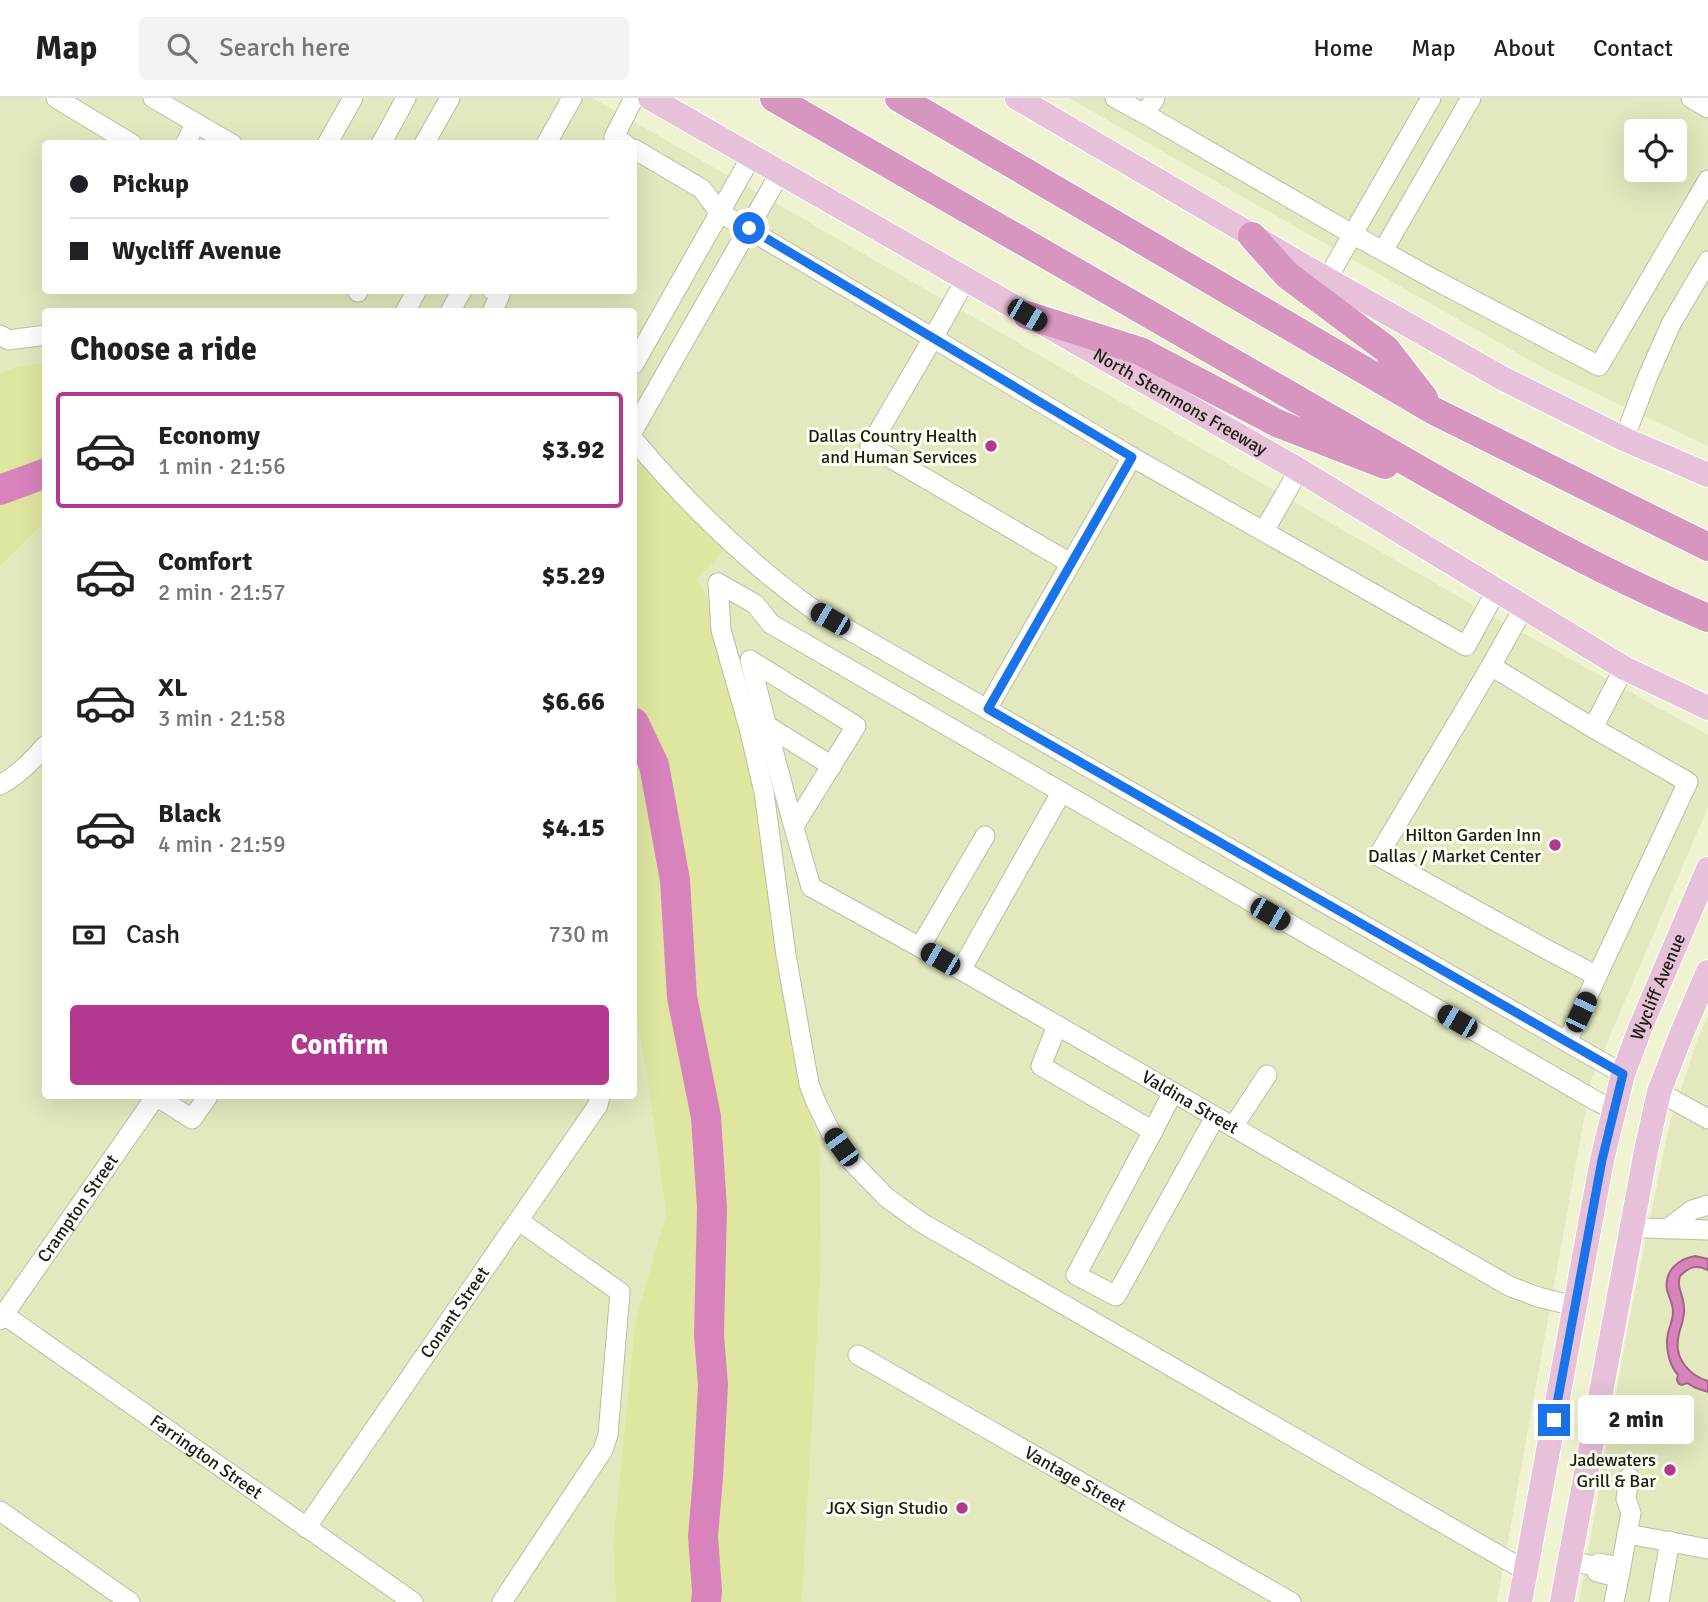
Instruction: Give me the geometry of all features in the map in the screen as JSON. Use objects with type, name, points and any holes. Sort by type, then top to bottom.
[{"type":"highway","points":[[774,98],[1474,500],[1594,564],[1708,618]]},
{"type":"highway","points":[[899,98],[1434,411],[1708,547]]},
{"type":"highway","points":[[1252,236],[1287,275],[1386,349],[1434,411]]},
{"type":"highway","points":[[1027,315],[1140,351],[1279,424],[1474,500]]},
{"type":"main road","name":"North Stemmons Freeway","points":[[650,98],[1299,470],[1625,668],[1708,708]]},
{"type":"main road","points":[[1017,98],[1502,378],[1625,439],[1708,475]]},
{"type":"main road","name":"Wycliff Avenue","points":[[1520,1602],[1602,1160],[1614,1109],[1623,1074],[1641,1026],[1708,869]]},
{"type":"main road","points":[[1562,1602],[1659,1092],[1708,972]]},
{"type":"main road","points":[[1623,1074],[1659,1092]]},
{"type":"main road","points":[[1575,1306],[1615,1318]]},
{"type":"street","points":[[56,98],[125,140]]},
{"type":"street","points":[[153,98],[225,140]]},
{"type":"street","points":[[329,140],[353,98]]},
{"type":"street","points":[[383,140],[406,98]]},
{"type":"street","points":[[426,140],[450,98]]},
{"type":"street","points":[[548,140],[572,98]]},
{"type":"street","points":[[619,140],[614,137],[634,98]]},
{"type":"street","points":[[1115,98],[1150,106],[1352,234],[1599,366],[1708,180]]},
{"type":"street","points":[[1327,279],[1431,98]]},
{"type":"street","points":[[1383,251],[1471,98]]},
{"type":"street","points":[[1691,98],[1708,108]]},
{"type":"street","points":[[187,140],[196,123]]},
{"type":"street","points":[[637,151],[702,189],[719,212],[1132,457],[1466,646],[1496,591]]},
{"type":"street","points":[[637,359],[751,157]]},
{"type":"street","points":[[637,424],[780,173]]},
{"type":"street","points":[[1625,439],[1671,324],[1708,261]]},
{"type":"street","points":[[966,279],[870,446],[1070,563]]},
{"type":"street","points":[[3,340],[42,335]]},
{"type":"street","points":[[637,444],[694,507],[755,564],[814,610],[1623,1074]]},
{"type":"street","points":[[988,709],[1132,457]]},
{"type":"street","points":[[1264,531],[1299,470]]},
{"type":"street","points":[[1526,1571],[934,1230],[887,1198],[852,1162],[831,1133],[815,1100],[804,1063],[764,792],[721,630],[718,583],[755,604],[771,624],[1614,1109]]},
{"type":"street","points":[[1524,607],[1378,856],[1597,976]]},
{"type":"street","points":[[778,891],[811,887],[794,827],[766,725],[750,660],[856,726],[794,827]]},
{"type":"street","points":[[1491,666],[1688,782],[1567,1042]]},
{"type":"street","points":[[1593,728],[1625,668]]},
{"type":"street","points":[[766,725],[832,766]]},
{"type":"street","points":[[0,785],[42,750]]},
{"type":"street","points":[[961,970],[1061,793]]},
{"type":"street","points":[[920,947],[985,836]]},
{"type":"street","name":"Valdina Street","points":[[811,887],[961,970],[1509,1286],[1538,1297],[1575,1306]]},
{"type":"street","points":[[1057,1026],[1041,1066],[1153,1132]]},
{"type":"street","points":[[1233,1127],[1267,1074]]},
{"type":"street","points":[[1173,1092],[1076,1275],[1116,1296],[1215,1117]]},
{"type":"street","points":[[1659,1092],[1708,1119]]},
{"type":"street","name":"Crampton Street","points":[[1,1315],[154,1099]]},
{"type":"street","points":[[161,1099],[192,1119],[206,1099]]},
{"type":"street","name":"Conant Street","points":[[306,1528],[519,1221],[598,1105],[599,1099]]},
{"type":"street","points":[[1667,1229],[1692,1210],[1708,1205]]},
{"type":"street","points":[[502,1602],[603,1450],[608,1435],[620,1292],[519,1221]]},
{"type":"street","points":[[1632,1226],[1708,1230]]},
{"type":"street","name":"Farrington Street","points":[[1,1315],[413,1602]]},
{"type":"street","name":"Vantage Street","points":[[858,1355],[1291,1602]]},
{"type":"street","points":[[1614,1602],[1617,1572],[1632,1513],[1626,1499],[1629,1477]]},
{"type":"street","points":[[0,1511],[130,1602]]},
{"type":"street","points":[[1627,1534],[1708,1549]]},
{"type":"street","points":[[1659,1602],[1670,1542]]},
{"type":"street","points":[[1570,1561],[1594,1566],[1597,1572],[1617,1572]]},
{"type":"shaded area","points":[[0,98],[593,98],[1487,613],[1708,735],[1708,807],[1591,1080],[1497,1602],[802,1602],[821,1267],[804,1093],[730,639],[697,579],[725,550],[637,463],[637,308],[42,308],[42,363],[0,373]]},
{"type":"shaded area","points":[[1069,98],[1708,98],[1708,446],[1551,372]]},
{"type":"shaded area","points":[[42,363],[42,525],[0,566],[0,373]]},
{"type":"shaded area","points":[[637,463],[725,550],[697,579],[730,639],[804,1093],[819,1145],[821,1267],[802,1602],[616,1602],[613,1544],[635,1322],[666,1214],[637,1023]]},
{"type":"shaded area","points":[[42,525],[42,1099],[637,1099],[637,1023],[666,1214],[635,1322],[613,1544],[616,1602],[0,1602],[0,566]]},
{"type":"shaded area","points":[[1708,1016],[1708,1602],[1579,1602],[1630,1316],[1670,1122]]},
{"type":"shaded area","points":[[1695,1256],[1708,1259],[1708,1270],[1693,1267],[1680,1276],[1684,1312],[1678,1347],[1685,1366],[1701,1379],[1708,1381],[1708,1392],[1687,1383],[1679,1384],[1667,1350],[1673,1312],[1667,1290],[1668,1277],[1678,1263]]},
{"type":"waterway","points":[[0,490],[42,474]]},
{"type":"waterway","points":[[637,729],[654,765],[675,880],[682,997],[706,1117],[712,1208],[709,1335],[713,1385],[703,1536],[706,1602]]},
{"type":"place","name":"Dallas Country Health and Human Services","points":[[991,446]]},
{"type":"place","name":"Hilton Garden Inn Dallas / Market Center","points":[[1555,845]]},
{"type":"place","name":"Jadewaters Grill & Bar","points":[[1670,1470]]},
{"type":"place","name":"JGX Sign Studio","points":[[962,1508]]},
{"type":"route","points":[[749,228],[1132,457],[988,709],[1623,1074],[1602,1160],[1554,1420]]}]
